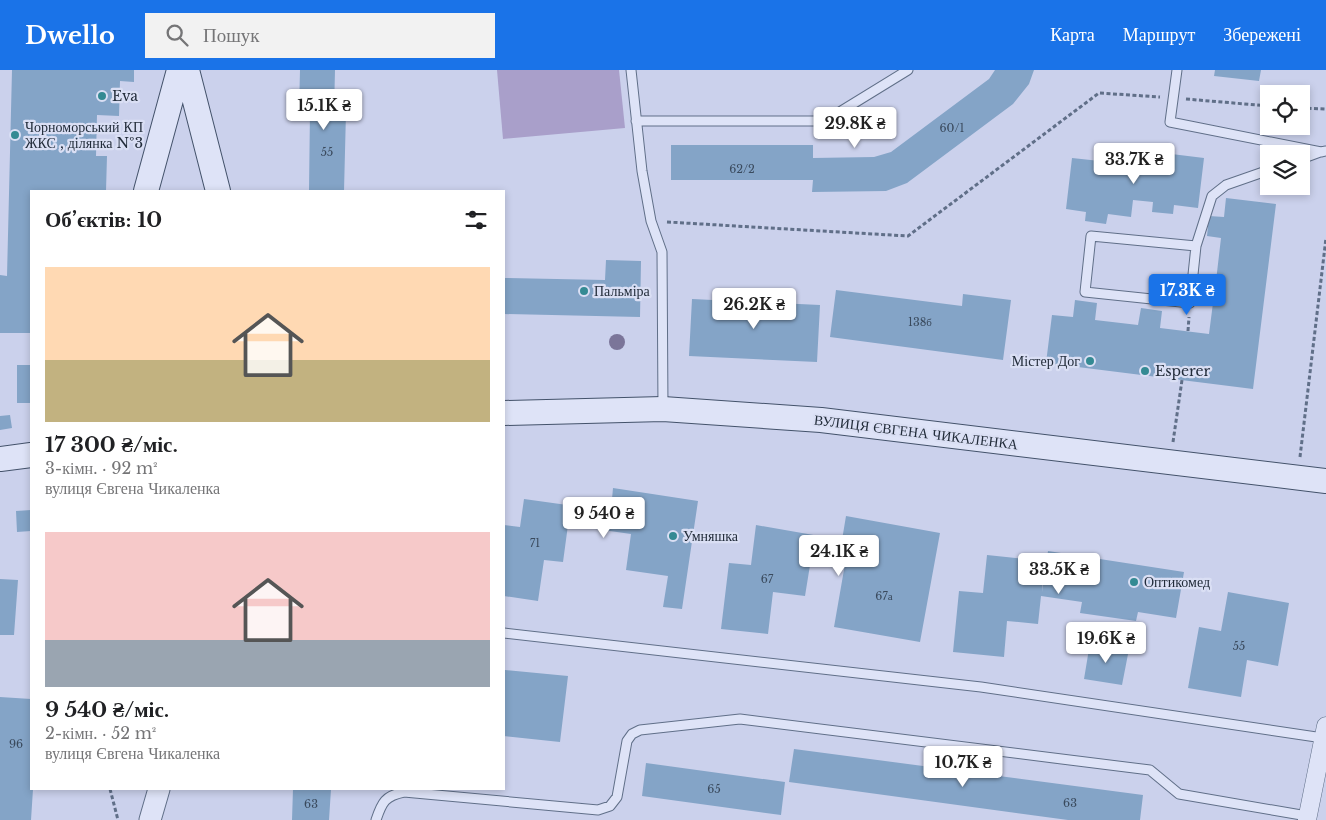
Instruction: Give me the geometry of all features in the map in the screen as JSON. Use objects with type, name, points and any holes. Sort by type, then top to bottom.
[{"type":"main road","points":[[146,190],[179,70]]},
{"type":"main road","points":[[187,70],[218,190]]},
{"type":"main road","name":"ВУЛИЦЯ ЄВГЕНА ЧИКАЛЕНКА","points":[[505,413],[663,409],[821,420],[1326,481]]},
{"type":"main road","points":[[0,459],[30,455]]},
{"type":"street","points":[[1307,818],[1325,732]]},
{"type":"street","points":[[142,790],[149,820]]},
{"type":"street","points":[[149,820],[159,790]]},
{"type":"lane","points":[[631,70],[642,171],[651,221],[662,252],[663,409]]},
{"type":"lane","points":[[636,122],[825,121],[908,70]]},
{"type":"lane","points":[[1177,70],[1170,122],[1324,151]]},
{"type":"lane","points":[[1310,156],[1324,151]]},
{"type":"lane","points":[[1196,246],[1091,236],[1086,292],[1190,303],[1196,246],[1212,196],[1226,184],[1260,173]]},
{"type":"lane","points":[[505,633],[981,688],[1325,732]]},
{"type":"lane","points":[[376,820],[381,806],[390,795],[404,792],[598,810],[610,806],[617,797],[627,741],[632,734],[640,730],[740,719],[1150,770],[1179,794],[1307,818]]},
{"type":"path","points":[[651,221],[908,236],[1099,93],[1260,105]]},
{"type":"path","points":[[1310,108],[1326,109]]},
{"type":"path","points":[[1298,478],[1326,238]]},
{"type":"path","points":[[1170,462],[1182,380]]},
{"type":"path","points":[[110,790],[118,820]]},
{"type":"shaded area","points":[[497,70],[619,70],[625,128],[503,139]]},
{"type":"building","points":[[12,70],[134,70],[134,82],[120,81],[119,116],[97,115],[96,156],[107,156],[106,190],[30,190],[30,333],[0,333],[0,275],[7,276]]},
{"type":"building","points":[[300,70],[335,70],[334,112],[346,112],[344,190],[309,190],[310,111],[299,111]]},
{"type":"building","points":[[995,70],[1034,70],[1029,84],[1013,104],[907,183],[886,191],[812,192],[813,180],[671,180],[671,145],[813,145],[813,158],[874,157],[891,152],[989,79]]},
{"type":"building","points":[[1215,70],[1261,70],[1259,81],[1214,76]]},
{"type":"building","points":[[1139,150],[1204,158],[1198,208],[1174,205],[1173,214],[1152,212],[1153,202],[1133,200],[1131,217],[1108,214],[1106,224],[1085,221],[1086,212],[1066,209],[1072,158],[1137,165]]},
{"type":"building","points":[[1226,198],[1276,204],[1253,389],[1046,363],[1052,315],[1073,317],[1075,300],[1097,303],[1095,320],[1138,325],[1141,308],[1162,311],[1160,328],[1209,334],[1213,303],[1198,301],[1201,279],[1216,281],[1221,238],[1207,236],[1209,216],[1224,217]]},
{"type":"building","points":[[606,260],[641,261],[640,317],[505,314],[505,278],[605,280]]},
{"type":"building","points":[[836,290],[962,306],[963,294],[1011,300],[1003,360],[830,337]]},
{"type":"building","points":[[692,299],[820,305],[817,362],[689,356]]},
{"type":"building","points":[[17,365],[30,365],[30,403],[17,403]]},
{"type":"building","points":[[10,415],[12,428],[0,430],[0,416]]},
{"type":"building","points":[[613,488],[698,501],[682,609],[663,607],[668,576],[626,570],[631,534],[568,525],[563,562],[544,560],[538,601],[505,596],[505,525],[520,527],[524,499],[596,509],[598,497],[612,499]]},
{"type":"building","points":[[30,510],[30,531],[17,532],[16,511]]},
{"type":"building","points":[[846,516],[940,533],[920,642],[834,627],[845,564],[811,559],[805,596],[773,592],[768,634],[721,629],[729,563],[751,565],[756,525],[842,540]]},
{"type":"building","points":[[1048,551],[1184,572],[1176,618],[1138,612],[1136,621],[1080,613],[1082,602],[1041,596],[1038,624],[1007,621],[1004,657],[953,652],[959,591],[983,593],[987,555],[1044,561],[1042,592]]},
{"type":"building","points":[[0,579],[18,580],[14,635],[0,635]]},
{"type":"building","points":[[1228,592],[1289,603],[1278,666],[1247,660],[1241,697],[1188,688],[1199,627],[1221,631]]},
{"type":"building","points":[[1090,643],[1129,649],[1122,685],[1084,679]]},
{"type":"building","points":[[505,670],[568,676],[560,742],[505,736]]},
{"type":"building","points":[[0,697],[30,699],[30,790],[33,790],[31,820],[0,820]]},
{"type":"building","points":[[794,749],[1143,795],[1140,820],[1068,820],[789,782]]},
{"type":"building","points":[[646,763],[785,782],[781,815],[642,796]]},
{"type":"building","points":[[293,790],[331,790],[329,820],[292,820]]},
{"type":"place","name":"Eva","points":[[102,96]]},
{"type":"place","name":"Чорноморський КП ЖКС , ділянка №3","points":[[15,135]]},
{"type":"place","name":"Пальміра","points":[[584,291]]},
{"type":"place","name":"Містер Дог","points":[[1090,361]]},
{"type":"place","name":"Esperer","points":[[1145,371]]},
{"type":"place","name":"Умняшка","points":[[673,536]]},
{"type":"place","name":"Оптикомед","points":[[1134,582]]}]
